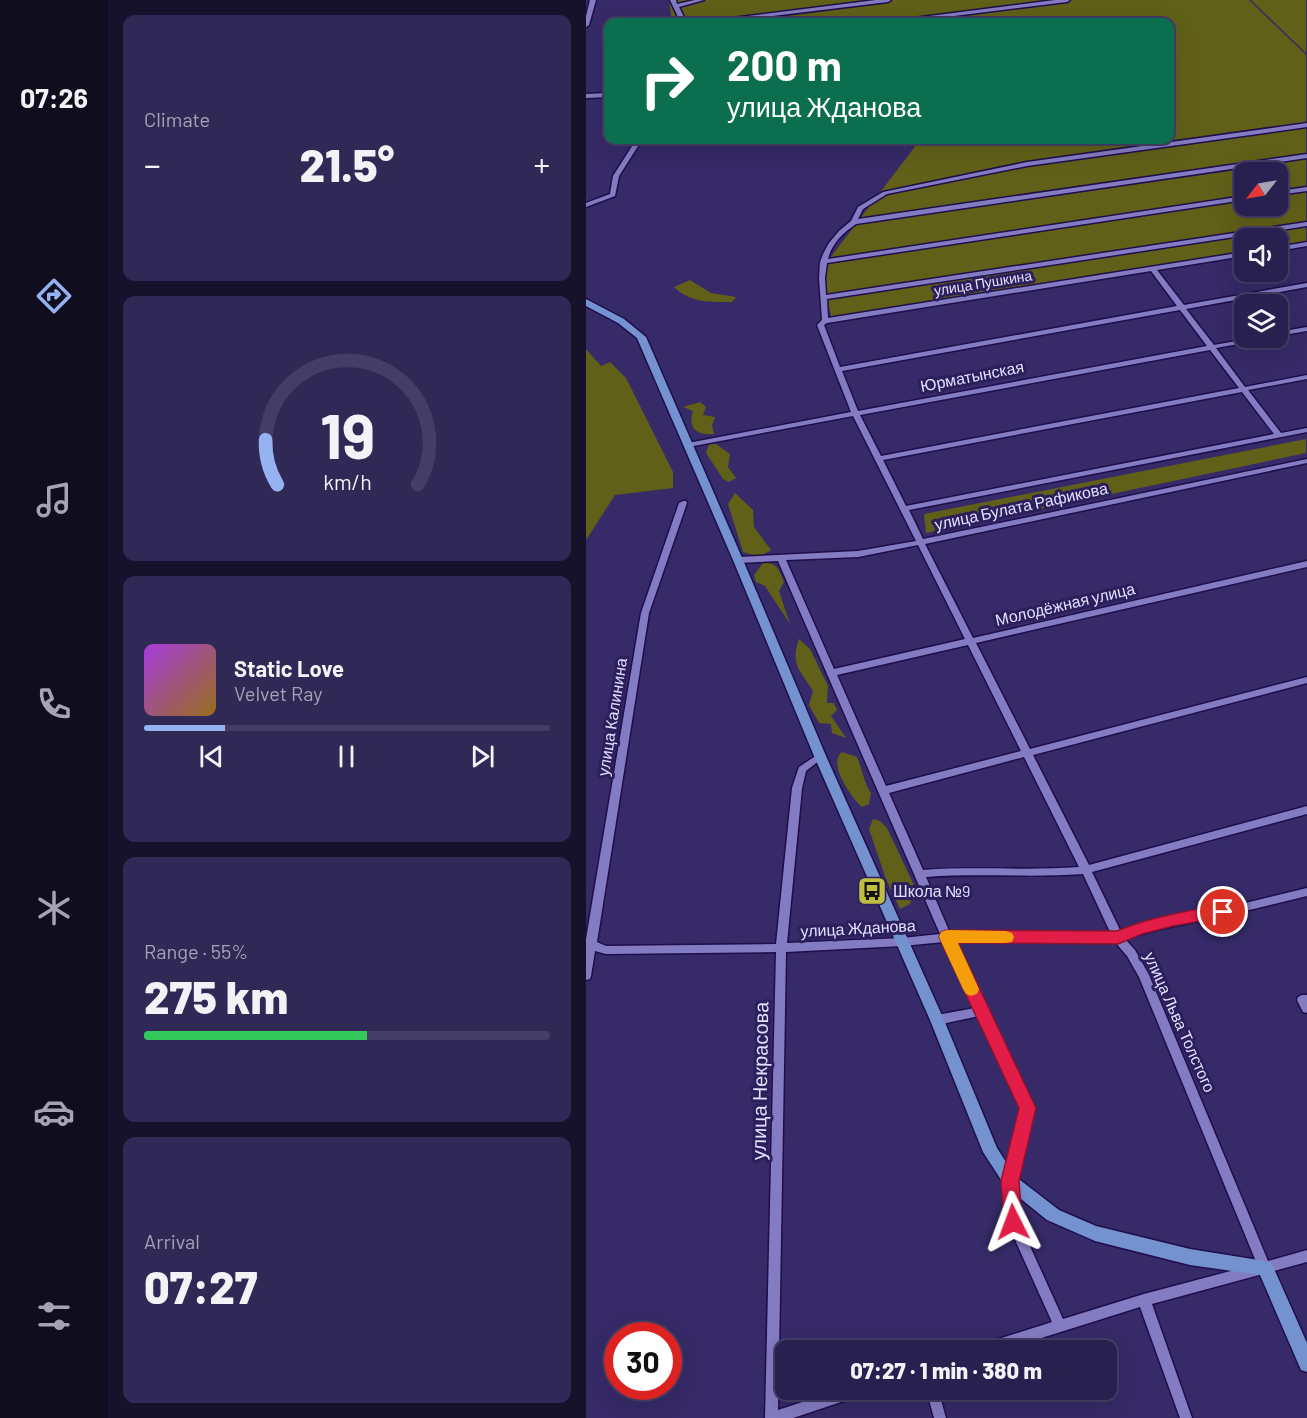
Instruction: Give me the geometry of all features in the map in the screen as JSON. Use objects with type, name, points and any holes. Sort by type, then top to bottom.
[{"type":"street","points":[[586,25],[593,0]]},
{"type":"street","points":[[682,18],[675,3],[701,0]]},
{"type":"street","points":[[747,18],[888,0]]},
{"type":"street","points":[[929,18],[1067,0]]},
{"type":"street","points":[[586,96],[604,95]]},
{"type":"street","points":[[1174,143],[1306,125]]},
{"type":"street","points":[[586,205],[613,195],[616,176],[636,144]]},
{"type":"street","points":[[854,222],[860,208],[885,192],[1027,164],[1170,144]]},
{"type":"street","points":[[855,412],[820,325],[825,321],[821,266],[839,233],[854,222],[1306,156]]},
{"type":"street","points":[[1288,192],[1306,189]]},
{"type":"street","points":[[823,262],[1234,200]]},
{"type":"street","points":[[823,298],[1306,224]]},
{"type":"street","points":[[1288,247],[1304,244],[1306,251]]},
{"type":"street","name":"улица Пушкина","points":[[825,321],[1234,256]]},
{"type":"street","points":[[1152,268],[1279,436]]},
{"type":"street","points":[[839,369],[1306,285]]},
{"type":"street","points":[[586,303],[621,321],[641,337],[820,756],[937,1020],[991,1152],[1010,1181],[1053,1215],[1095,1233],[1190,1257],[1265,1268]]},
{"type":"street","points":[[1288,332],[1306,329]]},
{"type":"street","name":"Юрматынская","points":[[688,445],[1234,342]]},
{"type":"street","points":[[879,459],[1306,377]]},
{"type":"street","name":"улица Льва Толстого","points":[[855,412],[1118,938],[1131,953],[1144,975],[1306,1364]]},
{"type":"street","points":[[903,509],[1306,430]]},
{"type":"street","name":"улица Булата Рафикова","points":[[738,560],[858,554],[920,543],[1306,461]]},
{"type":"street","name":"улица Калинина","points":[[586,976],[588,943],[645,612],[683,503]]},
{"type":"street","points":[[781,558],[947,937],[1028,1108],[1010,1181],[1013,1222],[1060,1326]]},
{"type":"street","name":"Молодёжная улица","points":[[831,673],[1306,564]]},
{"type":"street","points":[[882,791],[1306,680]]},
{"type":"street","name":"улица Некрасова","points":[[772,1418],[781,948],[797,788],[802,768],[820,756]]},
{"type":"street","points":[[919,874],[950,870],[1058,873],[1086,870],[1306,810]]},
{"type":"street","name":"улица Жданова","points":[[588,943],[606,950],[781,948],[902,942],[947,937],[1118,938],[1139,928],[1306,892]]},
{"type":"street","points":[[1306,999],[1302,1000],[1306,1009]]},
{"type":"street","points":[[937,1020],[982,1011]]},
{"type":"street","points":[[1015,1340],[1144,1300],[1306,1256]]},
{"type":"street","points":[[1144,1300],[1186,1418]]},
{"type":"street","points":[[772,1418],[828,1400]]},
{"type":"street","points":[[935,1400],[940,1418]]},
{"type":"shaded area","points":[[669,0],[1249,0],[1306,55],[1306,243],[1288,246],[1288,228],[1234,228],[1234,255],[832,320],[825,289],[827,262],[917,144],[1174,144],[1174,18],[671,18]]},
{"type":"shaded area","points":[[1251,0],[1306,0],[1306,53]]},
{"type":"shaded area","points":[[690,280],[711,293],[736,297],[732,302],[694,299],[674,287]]},
{"type":"shaded area","points":[[586,349],[601,366],[610,362],[626,378],[673,472],[673,488],[615,495],[586,540]]},
{"type":"shaded area","points":[[700,402],[706,407],[703,415],[715,417],[712,425],[714,434],[703,434],[695,430],[692,422],[693,411],[683,407]]},
{"type":"shaded area","points":[[1306,439],[1306,453],[926,533],[924,514]]},
{"type":"shaded area","points":[[709,444],[716,444],[730,454],[728,467],[736,478],[729,482],[723,479],[706,453]]},
{"type":"shaded area","points":[[735,493],[753,510],[754,527],[771,550],[764,554],[743,552],[728,504]]},
{"type":"shaded area","points":[[763,563],[775,565],[781,574],[784,582],[779,591],[790,624],[765,586],[756,582],[754,575]]},
{"type":"shaded area","points":[[799,639],[810,649],[828,686],[827,703],[834,703],[837,710],[831,716],[846,738],[832,733],[831,724],[819,723],[809,705],[813,691],[800,672],[796,661]]},
{"type":"shaded area","points":[[842,752],[857,757],[871,793],[869,804],[862,807],[842,780],[837,764]]},
{"type":"shaded area","points":[[873,819],[880,821],[887,828],[914,885],[910,904],[900,909],[886,879],[869,829]]},
{"type":"slow traffic","points":[[971,989],[947,937],[1006,937]]},
{"type":"place","name":"Школа №9","points":[[872,891]]},
{"type":"route","points":[[1013,1222],[1010,1181],[1028,1108],[947,937],[1118,938],[1139,928],[1223,912]]}]
